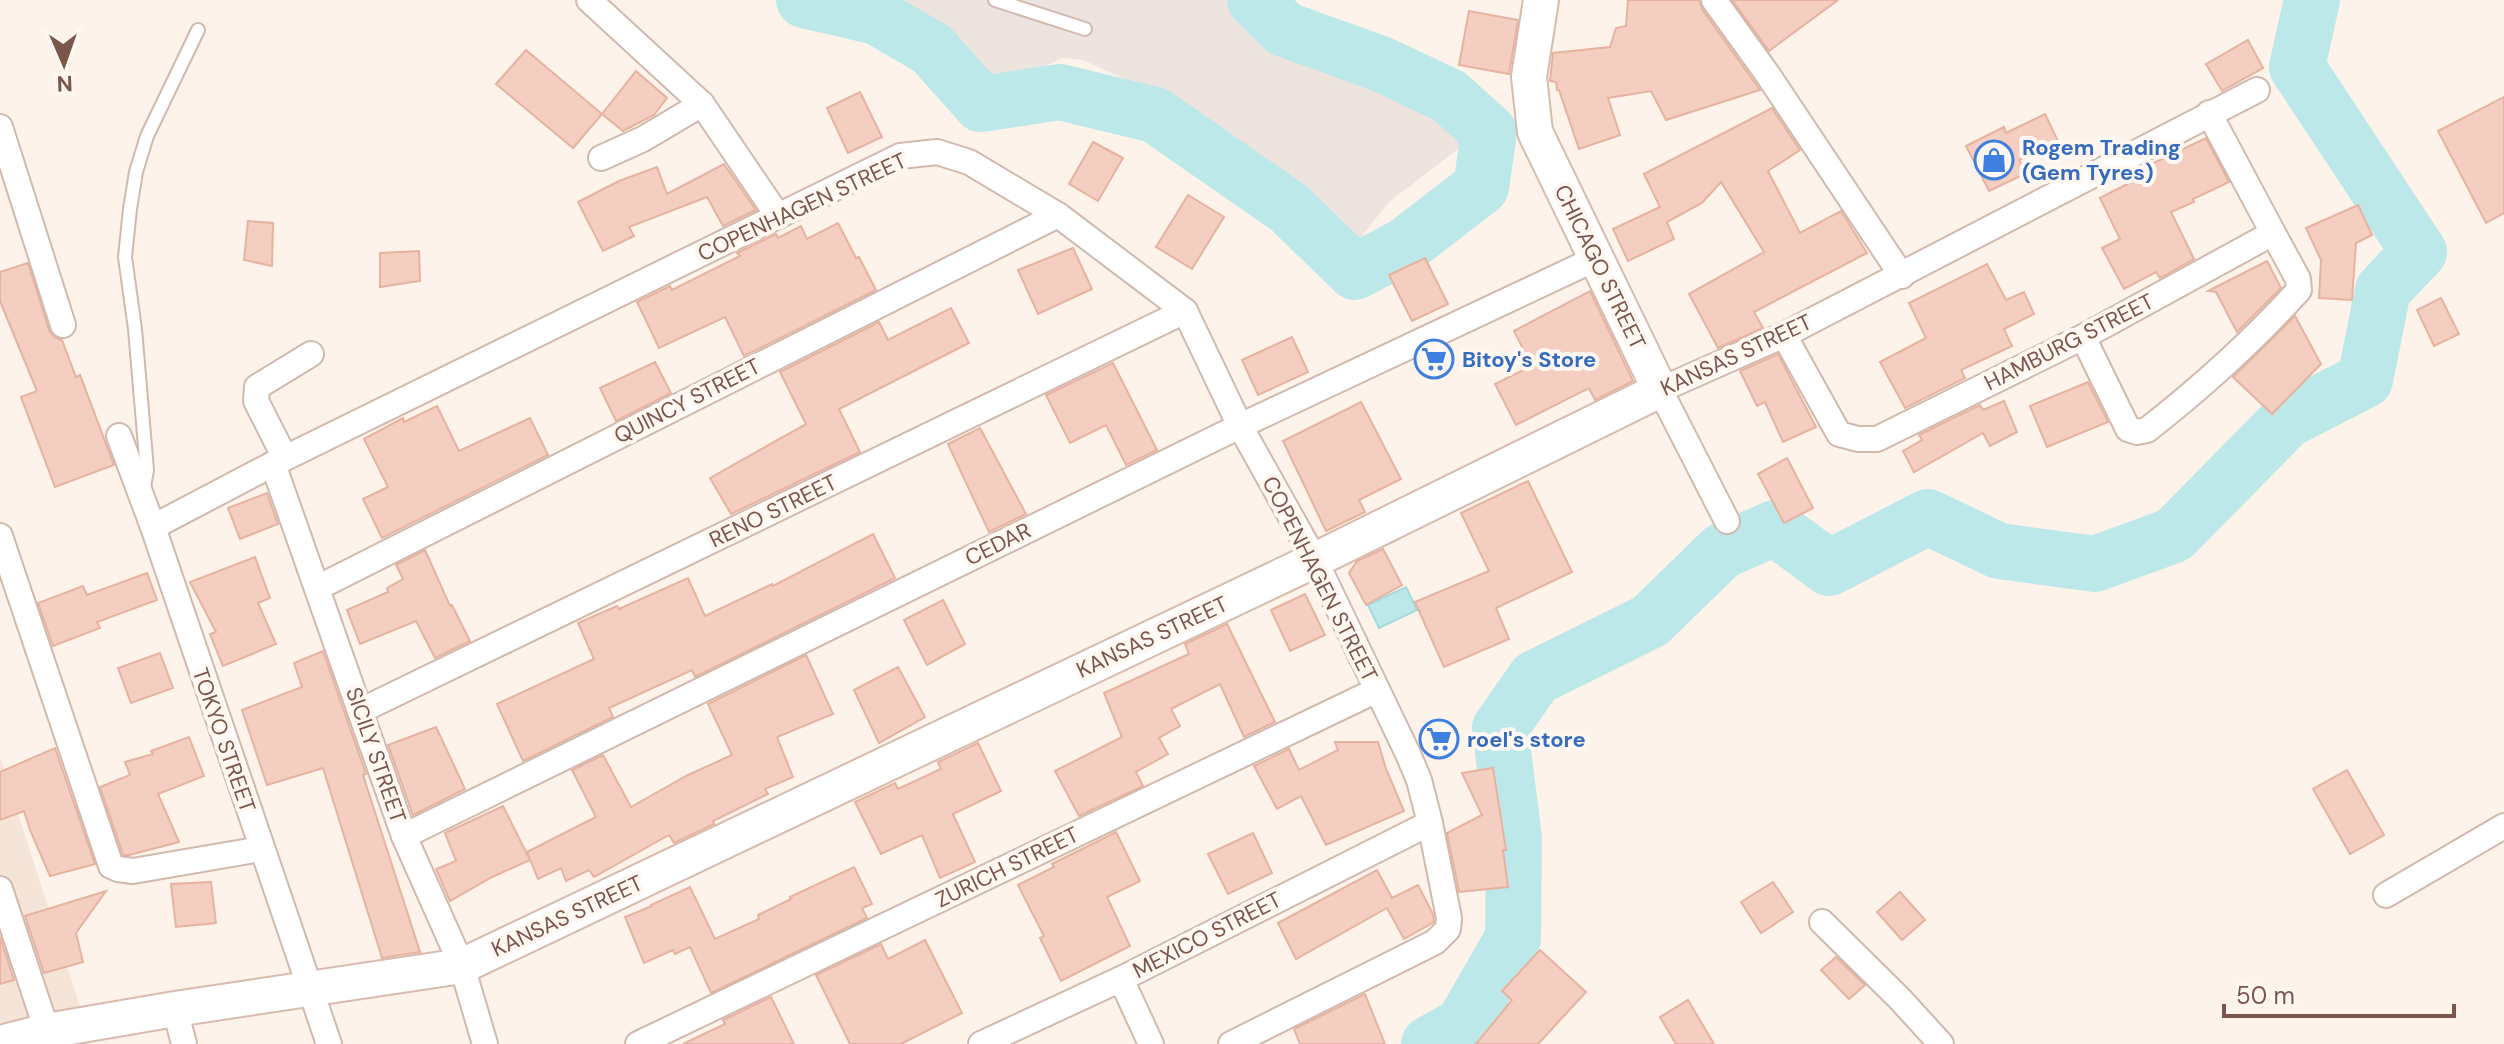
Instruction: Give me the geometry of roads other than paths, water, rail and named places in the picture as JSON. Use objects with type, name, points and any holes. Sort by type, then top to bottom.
[{"type":"street","points":[[589,0],[702,104],[778,216]]},
{"type":"street","name":"CHICAGO STREET","points":[[1541,0],[1529,77],[1535,132],[1595,259],[1727,521]]},
{"type":"street","points":[[1714,0],[1768,75],[1902,276]]},
{"type":"street","name":"KANSAS STREET","points":[[0,1043],[47,1031],[175,1009],[462,966],[1315,560],[1660,390],[1784,335],[2257,90]]},
{"type":"street","points":[[601,158],[643,139],[702,104]]},
{"type":"street","points":[[2083,337],[2128,429],[2137,432],[2147,430],[2203,386],[2267,326],[2299,290],[2298,279],[2209,113]]},
{"type":"street","points":[[0,127],[63,325]]},
{"type":"street","name":"COPENHAGEN STREET","points":[[153,527],[279,461],[900,156],[937,152],[969,162],[1058,215],[1185,311],[1240,426],[1315,560],[1419,780],[1449,918],[1448,929],[1435,942],[1231,1044]]},
{"type":"street","name":"QUINCY STREET","points":[[317,588],[1058,215]]},
{"type":"street","name":"HAMBURG STREET","points":[[1784,335],[1839,434],[1858,439],[1877,439],[2083,337],[2273,233]]},
{"type":"street","name":"CEDAR","points":[[404,836],[1240,426],[1595,259]]},
{"type":"street","name":"RENO STREET","points":[[360,711],[1185,311]]},
{"type":"street","name":"SICILY STREET","points":[[311,354],[257,387],[256,401],[279,461],[317,588],[404,836],[462,966],[485,1044]]},
{"type":"street","name":"TOKYO STREET","points":[[119,436],[153,527],[329,1044]]},
{"type":"street","points":[[0,536],[111,866],[133,871],[261,849]]},
{"type":"street","name":"ZURICH STREET","points":[[638,1044],[1377,690]]},
{"type":"street","name":"MEXICO STREET","points":[[981,1044],[1121,979],[1430,823]]},
{"type":"street","points":[[2386,895],[2504,826]]},
{"type":"street","points":[[0,889],[47,1031]]},
{"type":"street","points":[[1822,922],[1941,1044]]},
{"type":"street","points":[[1121,979],[1151,1044]]},
{"type":"street","points":[[175,1009],[184,1044]]},
{"type":"lane","points":[[995,0],[1085,29]]},
{"type":"lane","points":[[142,499],[147,470],[135,329],[125,257],[130,209],[136,172],[147,136],[198,30]]},
{"type":"water","points":[[1406,587],[1417,610],[1379,628],[1368,605]]},
{"type":"waterway","points":[[804,0],[877,17],[932,49],[981,104],[1060,92],[1155,115],[1289,208],[1355,272],[1406,245],[1481,187],[1489,132],[1449,96],[1381,64],[1284,29],[1255,0]]},
{"type":"waterway","points":[[1429,1044],[1463,1025],[1513,938],[1514,838],[1500,728],[1535,678],[1650,621],[1722,551],[1775,528],[1829,568],[1928,517],[1999,551],[2095,564],[2174,535],[2287,420],[2365,380],[2383,290],[2419,252],[2297,67],[2312,0]]},
{"type":"place","name":"Rogem Trading (Gem Tyres)","points":[[1994,160]]},
{"type":"place","name":"Bitoy's Store","points":[[1434,359]]},
{"type":"place","name":"roel's store","points":[[1439,739]]}]
